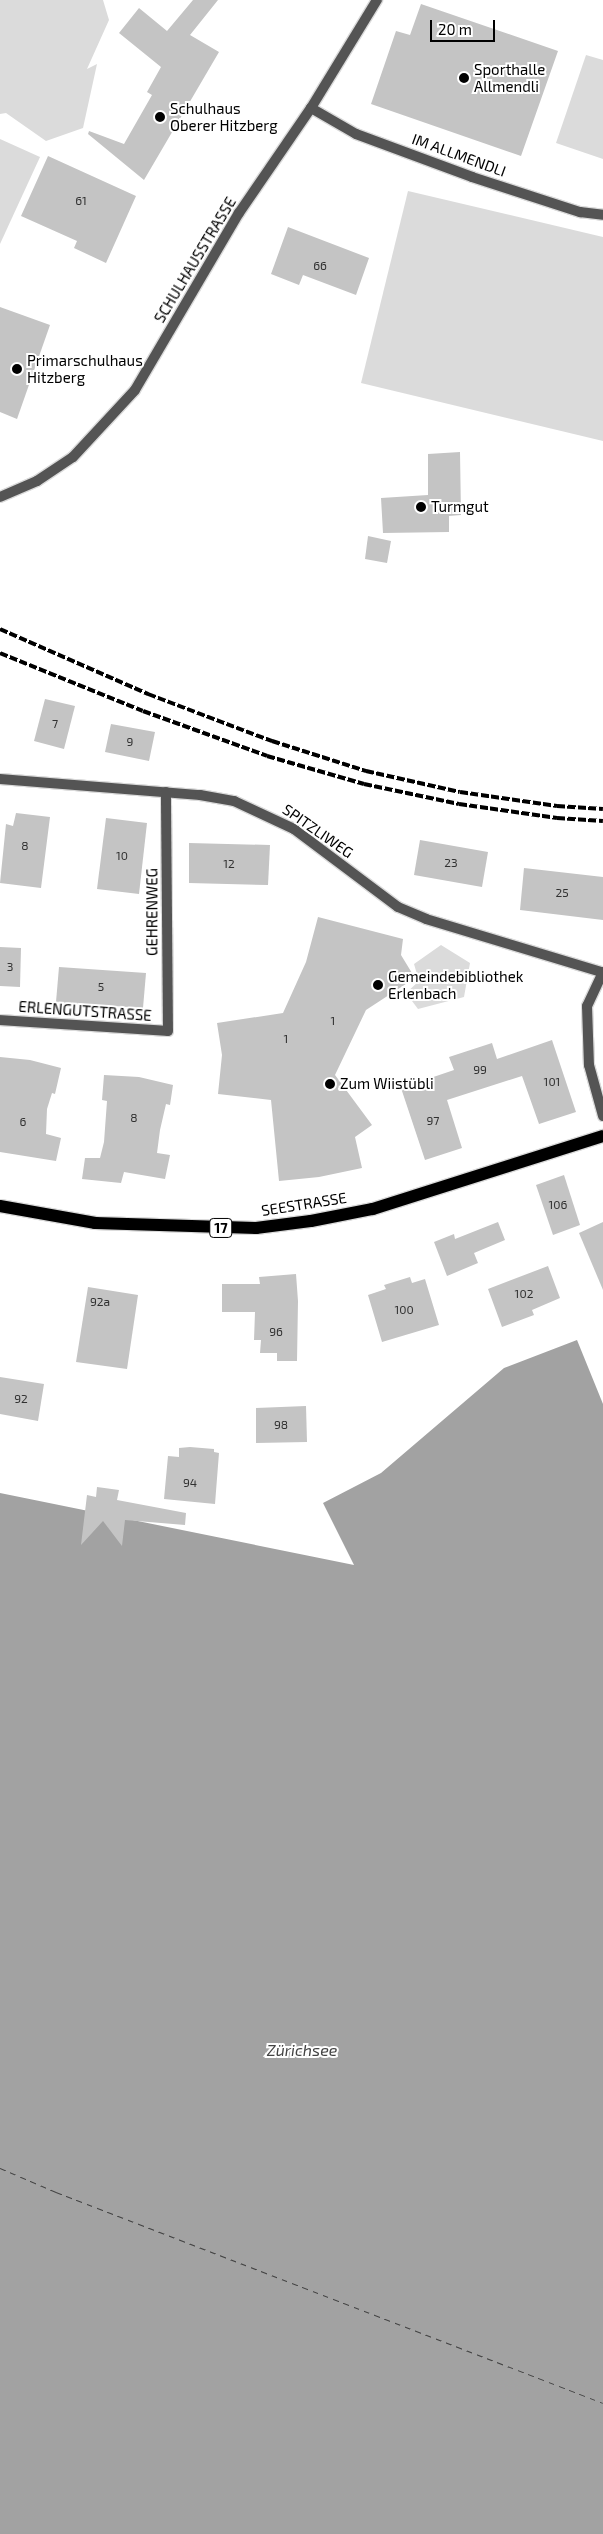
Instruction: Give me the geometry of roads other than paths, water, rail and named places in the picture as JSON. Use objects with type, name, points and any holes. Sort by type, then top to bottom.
[{"type":"main road","name":"SEESTRASSE","points":[[0,1206],[94,1223],[256,1228],[310,1221],[373,1208],[603,1136]]},
{"type":"street","name":"SCHULHAUSSTRASSE","points":[[0,497],[37,481],[73,456],[135,390],[239,214],[311,108],[377,0]]},
{"type":"street","name":"IM ALLMENDLI","points":[[311,108],[356,134],[472,177],[580,212],[603,215]]},
{"type":"street","name":"SPITZLIWEG","points":[[0,779],[166,792],[234,801],[294,829],[398,907],[426,919],[602,972]]},
{"type":"street","name":"GEHRENWEG","points":[[166,792],[168,1031]]},
{"type":"street","points":[[602,972],[587,1006],[589,1065],[603,1116]]},
{"type":"street","name":"ERLENGUTSTRASSE","points":[[0,1020],[168,1031]]},
{"type":"water","name":"Zürichsee","points":[[577,1340],[603,1404],[603,2534],[0,2534],[0,1493],[354,1565],[323,1503],[381,1473],[504,1368]]},
{"type":"railway","points":[[0,629],[148,694],[272,741],[366,771],[460,792],[557,806],[603,809]]},
{"type":"railway","points":[[0,653],[143,711],[267,756],[364,784],[459,804],[557,818],[603,821]]},
{"type":"place","name":"Sporthalle Allmendli","points":[[464,78]]},
{"type":"place","name":"Schulhaus Oberer Hitzberg","points":[[160,117]]},
{"type":"place","name":"Primarschulhaus Hitzberg","points":[[17,369]]},
{"type":"place","name":"Turmgut","points":[[421,507]]},
{"type":"place","name":"Gemeindebibliothek Erlenbach","points":[[378,985]]},
{"type":"place","name":"Zum Wiistübli","points":[[330,1084]]}]
